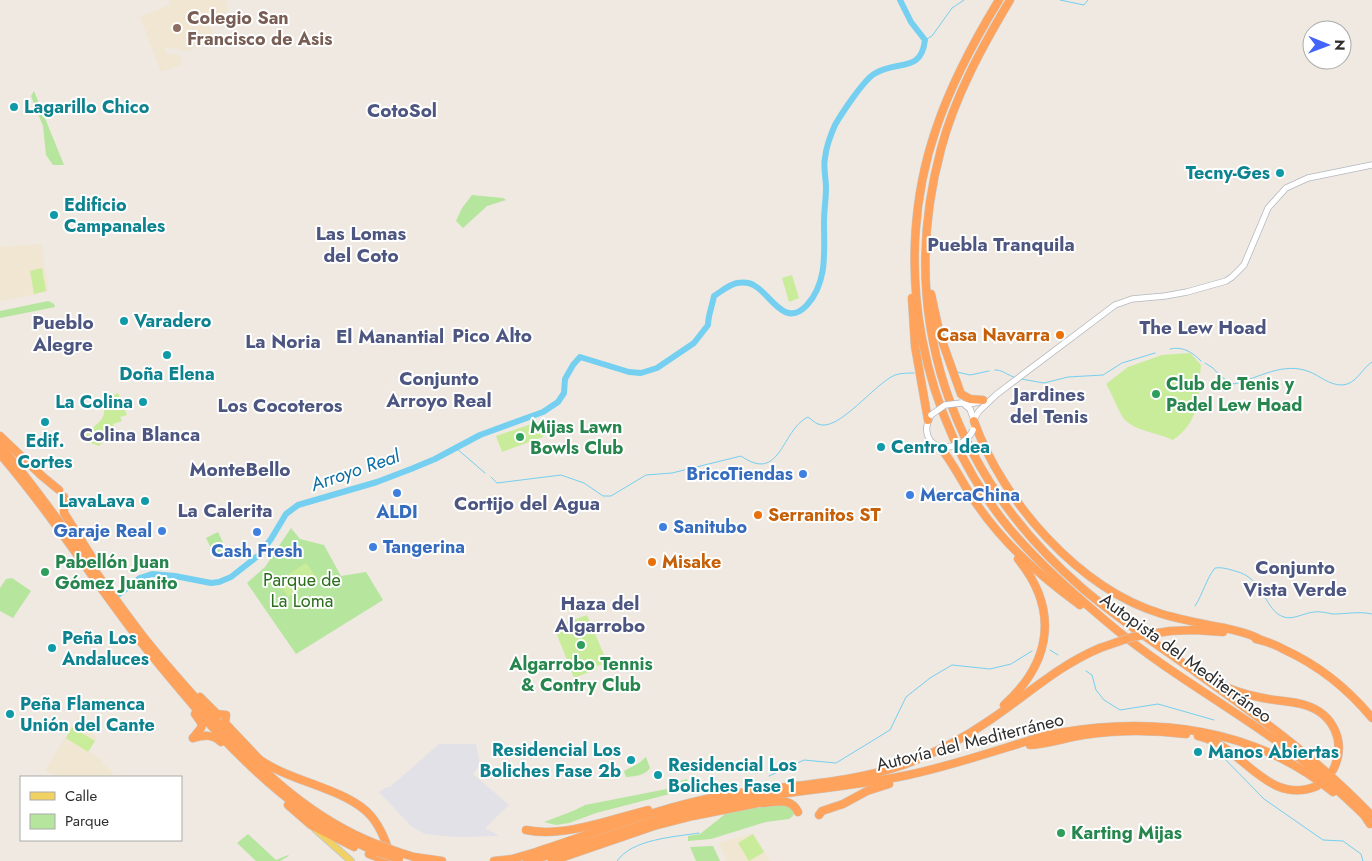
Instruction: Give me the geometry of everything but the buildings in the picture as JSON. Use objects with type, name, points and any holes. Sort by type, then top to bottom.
[{"type":"highway","name":"Autopista del Mediterráneo","points":[[999,0],[957,76],[935,130],[920,194],[914,248],[918,305],[930,372],[946,421],[969,469],[992,506],[1024,546],[1048,570],[1114,628],[1156,659],[1284,746],[1340,792],[1371,822]]},
{"type":"highway","name":"Autopista del Mediterráneo","points":[[1010,0],[976,61],[950,121],[942,147],[931,198],[925,267],[929,318],[940,371],[963,436],[992,487],[1041,550],[1115,616],[1201,676],[1304,753],[1330,775],[1371,822]]},
{"type":"highway","points":[[914,248],[912,283],[915,346],[930,418]]},
{"type":"highway","points":[[926,254],[934,311],[940,335],[964,404]]},
{"type":"highway","points":[[961,394],[970,399],[983,400]]},
{"type":"highway","points":[[974,420],[988,455],[1006,485],[1025,510],[1062,551],[1095,580],[1111,591],[1145,608],[1180,619],[1254,636],[1261,640]]},
{"type":"highway","points":[[0,436],[59,490]]},
{"type":"highway","points":[[0,445],[44,500],[104,584]]},
{"type":"highway","points":[[943,447],[977,504],[1036,585],[1044,607],[1045,628],[1039,657],[1028,677],[1006,703],[980,726]]},
{"type":"highway","points":[[0,454],[104,584]]},
{"type":"highway","points":[[0,459],[12,468]]},
{"type":"highway","points":[[64,497],[64,513],[120,610],[162,664],[245,761],[279,793],[320,823],[355,843],[397,859],[414,857],[442,861]]},
{"type":"highway","points":[[997,531],[1048,581],[1105,624],[1114,628]]},
{"type":"highway","name":"Autovía del Mediterráneo","points":[[494,861],[512,859],[536,852],[690,803],[746,792],[870,774],[902,765],[963,738],[1047,677],[1076,659],[1132,637],[1170,631],[1208,631],[1261,640],[1299,656],[1317,667],[1356,698],[1372,718]]},
{"type":"highway","points":[[162,664],[255,763],[282,787],[304,805],[377,851]]},
{"type":"highway","points":[[162,664],[171,686],[200,720],[201,728],[193,738],[204,735],[217,738],[237,753]]},
{"type":"highway","points":[[162,664],[176,671],[217,714],[226,715],[225,723],[263,763]]},
{"type":"highway","points":[[1201,676],[1245,694],[1306,705],[1323,714],[1334,726],[1339,742],[1338,758],[1333,770]]},
{"type":"highway","points":[[219,724],[263,763],[277,771],[346,798],[360,806],[377,824],[397,859]]},
{"type":"highway","name":"Autovía del Mediterráneo","points":[[527,861],[652,820],[706,807],[911,775],[1032,740],[1101,727],[1160,726],[1195,730],[1242,742],[1281,759],[1312,777],[1371,822]]},
{"type":"highway","points":[[1030,746],[1067,732]]},
{"type":"highway","points":[[819,815],[822,811],[843,804],[867,791],[889,784],[1030,746],[1080,735],[1113,732],[1163,732],[1202,737],[1234,754],[1263,778],[1280,788],[1302,791],[1316,786]]},
{"type":"highway","points":[[245,761],[257,777],[310,825],[325,834],[397,859]]},
{"type":"highway","points":[[553,860],[662,824],[702,814],[889,784]]},
{"type":"highway","points":[[762,803],[789,802],[793,804],[798,812]]},
{"type":"highway","points":[[526,830],[542,832],[582,827],[680,803],[690,803]]},
{"type":"main road","points":[[997,394],[983,400],[964,404],[945,404],[930,418],[927,435],[932,442],[943,447],[961,443],[969,437],[973,430],[974,420],[979,411],[997,394],[1115,305],[1132,299],[1187,292],[1219,284],[1232,277],[1244,265],[1268,208],[1279,194],[1292,184],[1308,178],[1372,165]]},
{"type":"main road","points":[[964,404],[974,420]]},
{"type":"main road","points":[[310,825],[351,861]]},
{"type":"shaded area","name":"Colegio San Francisco de Asis","points":[[169,0],[225,0],[228,12],[205,18],[215,38],[188,51],[166,47],[166,54],[180,55],[182,64],[161,72],[140,16],[171,5]]},
{"type":"shaded area","points":[[42,244],[49,288],[47,292],[0,301],[0,247]]},
{"type":"shaded area","points":[[79,716],[85,720],[96,738],[88,752],[101,759],[103,764],[113,772],[111,776],[56,776],[45,770]]},
{"type":"shaded area","points":[[439,744],[476,744],[480,765],[473,774],[509,805],[485,828],[499,836],[457,837],[425,834],[412,827],[379,792],[390,787]]},
{"type":"shaded area","points":[[753,833],[770,861],[727,861],[719,843]]},
{"type":"green space","points":[[34,91],[64,165],[53,165],[46,155],[43,126],[31,96]]},
{"type":"green space","points":[[472,195],[503,198],[506,200],[487,206],[463,228],[456,221],[462,208]]},
{"type":"green space","points":[[42,268],[46,291],[34,294],[30,271]]},
{"type":"green space","points":[[792,275],[799,298],[789,302],[782,278]]},
{"type":"green space","points":[[48,301],[54,304],[55,307],[0,318],[0,311]]},
{"type":"green space","name":"Club de Tenis y Padel Lew Hoad","points":[[1190,353],[1201,365],[1198,397],[1193,416],[1182,433],[1173,440],[1137,428],[1126,421],[1106,384],[1128,367],[1162,355]]},
{"type":"green space","points":[[118,393],[127,415],[120,417],[122,421],[113,424],[116,431],[108,436],[99,446],[83,440],[104,414],[102,400]]},
{"type":"green space","name":"Mijas Lawn Bowls Club","points":[[540,421],[543,437],[502,452],[496,436]]},
{"type":"green space","name":"Parque de La Loma","points":[[291,528],[300,539],[324,545],[341,576],[366,572],[383,600],[296,654],[247,583],[265,567]]},
{"type":"green space","points":[[218,532],[226,549],[217,555],[214,554],[206,538]]},
{"type":"green space","points":[[306,563],[317,578],[288,597],[278,581]]},
{"type":"green space","points":[[12,578],[31,591],[13,618],[0,611],[0,588],[6,579]]},
{"type":"green space","name":"Algarrobo Tennis & Contry Club","points":[[587,615],[608,664],[596,666],[597,669],[574,678],[554,627]]},
{"type":"green space","points":[[72,727],[95,741],[88,752],[66,738]]},
{"type":"green space","points":[[646,757],[650,768],[648,771],[640,775],[626,777],[624,771]]},
{"type":"green space","points":[[687,779],[689,789],[596,813],[569,823],[556,825],[544,822],[585,805],[672,788],[678,786],[680,781]]},
{"type":"green space","points":[[786,804],[795,812],[789,819],[766,822],[711,839],[688,841],[688,836],[700,834],[729,811]]},
{"type":"green space","points":[[248,834],[276,860],[289,856],[280,861],[256,861],[237,843]]},
{"type":"green space","points":[[753,834],[764,852],[749,861],[738,843]]},
{"type":"green space","points":[[713,846],[720,861],[696,861],[690,847]]},
{"type":"waterway","name":"Arroyo Real","points":[[119,594],[140,578],[152,574],[211,583],[231,577],[259,555],[286,514],[298,505],[377,482],[435,459],[480,435],[543,412],[558,402],[564,393],[565,379],[580,357],[629,372],[641,373],[657,368],[694,343],[708,325],[714,296],[731,285],[742,282],[751,284],[761,290],[785,312],[799,311],[807,305],[814,296],[822,276],[826,192],[824,161],[835,125],[869,78],[891,67],[913,62],[919,58],[923,51],[925,40],[911,22],[900,0]]},
{"type":"waterway","points":[[925,40],[932,36],[952,8],[964,0]]},
{"type":"waterway","points":[[1060,0],[1084,5],[1088,0]]},
{"type":"waterway","points":[[1170,349],[1179,348],[1187,351],[1201,361]]},
{"type":"waterway","points":[[1021,379],[1044,383],[1068,377],[1103,375],[1122,363],[1155,353]]},
{"type":"waterway","points":[[1205,363],[1213,368],[1221,377],[1234,384],[1281,369],[1290,368],[1310,372],[1329,382],[1342,385],[1355,379],[1372,362]]},
{"type":"waterway","points":[[995,370],[1000,370],[1014,377]]},
{"type":"waterway","points":[[957,372],[970,375],[989,371]]},
{"type":"waterway","points":[[491,477],[497,483],[561,475],[584,483],[603,496],[611,496],[646,475],[672,473],[741,456],[754,463],[765,464],[773,459],[799,424],[808,417],[818,424],[826,425],[836,421],[846,415],[886,380],[897,374],[914,373]]},
{"type":"waterway","points":[[456,448],[485,473]]},
{"type":"waterway","points":[[1195,606],[1212,572],[1215,568],[1220,568],[1245,575],[1252,580],[1277,614],[1287,618],[1316,612],[1372,614]]},
{"type":"waterway","points":[[1050,650],[1058,655]]},
{"type":"waterway","points":[[769,776],[804,760],[836,763],[890,730],[906,697],[930,678],[952,665],[990,669],[1011,664],[1032,651]]},
{"type":"waterway","points":[[1086,671],[1092,675],[1096,690],[1104,700],[1120,710],[1158,704],[1214,720]]},
{"type":"waterway","points":[[1218,752],[1264,799],[1323,840],[1343,841],[1361,854],[1363,861]]},
{"type":"waterway","points":[[617,861],[633,848],[654,840],[699,833]]},
{"type":"place","name":"Colegio San Francisco de Asis","points":[[177,28]]},
{"type":"place","name":"Lagarillo Chico","points":[[14,107]]},
{"type":"place","name":"Tecny-Ges","points":[[1280,173]]},
{"type":"place","name":"Edificio Campanales","points":[[54,215]]},
{"type":"place","name":"Varadero","points":[[124,321]]},
{"type":"place","name":"Casa Navarra","points":[[1060,335]]},
{"type":"place","name":"Doña Elena","points":[[167,355]]},
{"type":"place","name":"Club de Tenis y Padel Lew Hoad","points":[[1156,394]]},
{"type":"place","name":"La Colina","points":[[143,402]]},
{"type":"place","name":"Edif. Cortes","points":[[45,422]]},
{"type":"place","name":"Mijas Lawn Bowls Club","points":[[520,437]]},
{"type":"place","name":"Centro Idea","points":[[881,447]]},
{"type":"place","name":"BricoTiendas","points":[[803,474]]},
{"type":"place","name":"ALDI","points":[[397,493]]},
{"type":"place","name":"MercaChina","points":[[910,495]]},
{"type":"place","name":"LavaLava","points":[[145,501]]},
{"type":"place","name":"Serranitos ST","points":[[758,515]]},
{"type":"place","name":"Sanitubo","points":[[663,527]]},
{"type":"place","name":"Garaje Real","points":[[162,531]]},
{"type":"place","name":"Cash Fresh","points":[[257,532]]},
{"type":"place","name":"Tangerina","points":[[373,547]]},
{"type":"place","name":"Misake","points":[[652,562]]},
{"type":"place","name":"Pabellón Juan Gómez Juanito","points":[[45,572]]},
{"type":"place","name":"Algarrobo Tennis & Contry Club","points":[[581,645]]},
{"type":"place","name":"Peña Los Andaluces","points":[[52,648]]},
{"type":"place","name":"Peña Flamenca Unión del Cante","points":[[10,714]]},
{"type":"place","name":"Manos Abiertas","points":[[1198,752]]},
{"type":"place","name":"Residencial Los Boliches Fase 2b","points":[[631,760]]},
{"type":"place","name":"Residencial Los Boliches Fase 1","points":[[658,775]]},
{"type":"place","name":"Karting Mijas","points":[[1061,833]]},
{"type":"district","name":"CotoSol","points":[[402,110]]},
{"type":"district","name":"Las Lomas del Coto","points":[[361,244]]},
{"type":"district","name":"Puebla Tranquila","points":[[1001,244]]},
{"type":"district","name":"The Lew Hoad","points":[[1203,327]]},
{"type":"district","name":"Pueblo Alegre","points":[[63,333]]},
{"type":"district","name":"Pico Alto","points":[[492,335]]},
{"type":"district","name":"El Manantial","points":[[390,336]]},
{"type":"district","name":"La Noria","points":[[283,341]]},
{"type":"district","name":"Conjunto Arroyo Real","points":[[439,389]]},
{"type":"district","name":"Los Cocoteros","points":[[280,405]]},
{"type":"district","name":"Jardines del Tenis","points":[[1049,405]]},
{"type":"district","name":"Colina Blanca","points":[[140,434]]},
{"type":"district","name":"MonteBello","points":[[240,469]]},
{"type":"district","name":"Cortijo del Agua","points":[[527,503]]},
{"type":"district","name":"La Calerita","points":[[225,510]]},
{"type":"district","name":"Conjunto Vista Verde","points":[[1295,578]]},
{"type":"district","name":"Haza del Algarrobo","points":[[600,614]]}]
